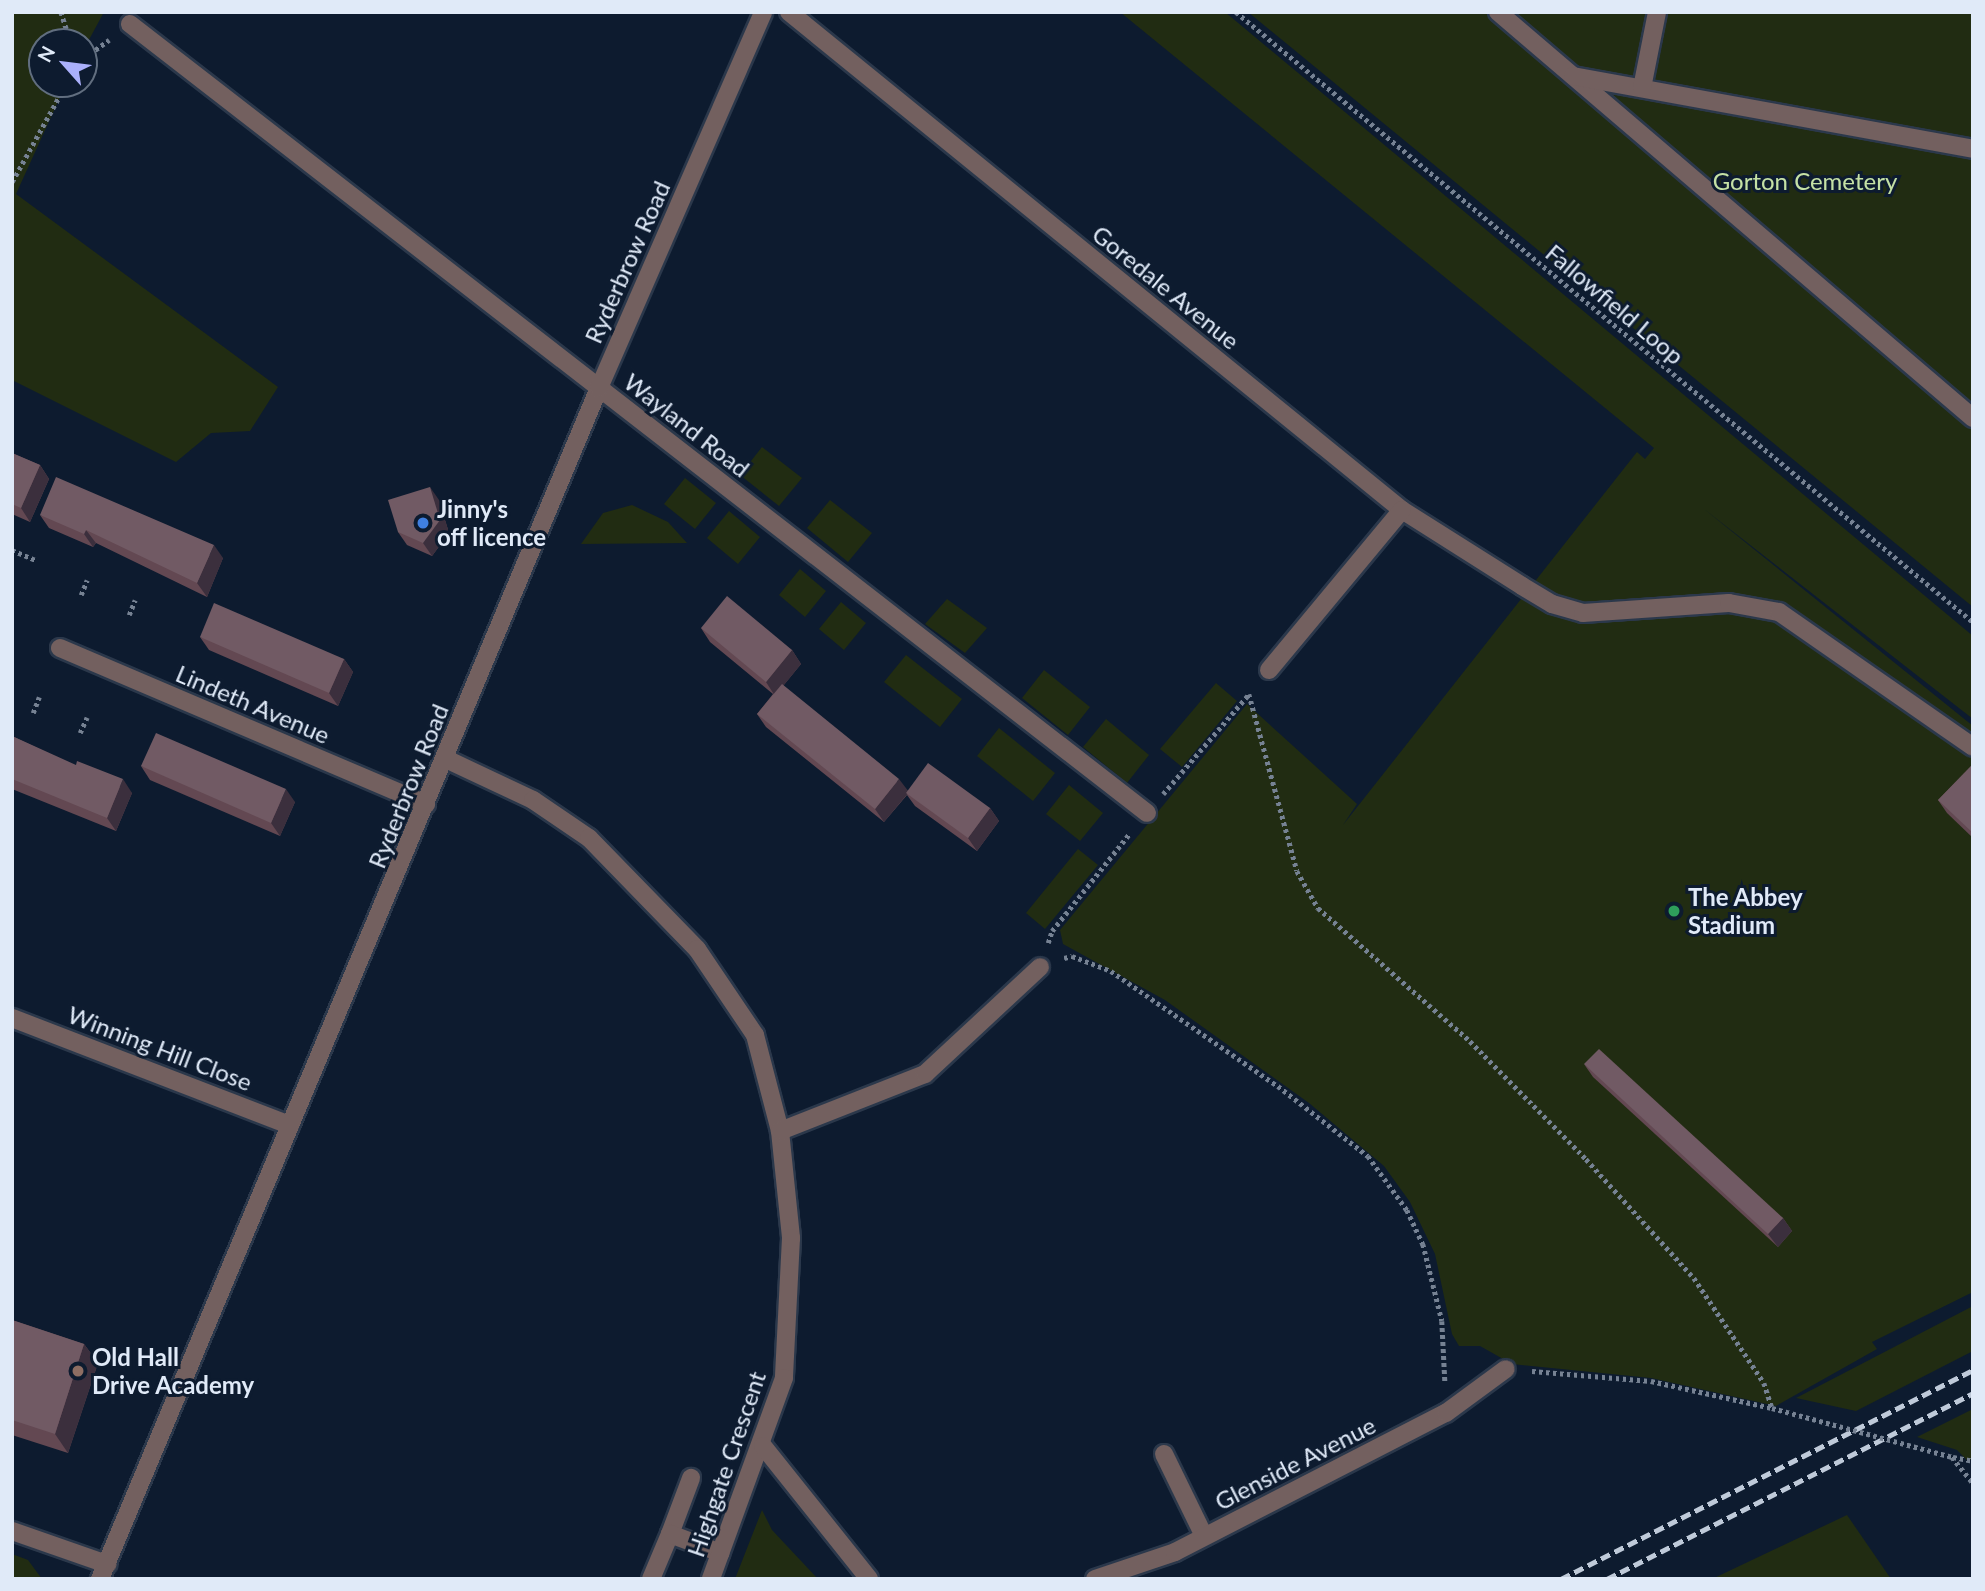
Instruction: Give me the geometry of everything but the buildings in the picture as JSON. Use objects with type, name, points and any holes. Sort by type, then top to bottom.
[{"type":"street","name":"Ryderbrow Road","points":[[103,1571],[446,759],[599,388],[763,12]]},
{"type":"street","name":"Goredale Avenue","points":[[789,12],[1402,510],[1522,586],[1552,604],[1583,613],[1729,603],[1779,612],[1973,747]]},
{"type":"street","points":[[1498,12],[1973,418]]},
{"type":"street","points":[[1642,88],[1657,12]]},
{"type":"street","name":"Wayland Road","points":[[130,24],[1147,813]]},
{"type":"street","points":[[1573,76],[1973,149]]},
{"type":"street","points":[[1269,670],[1402,510]]},
{"type":"street","name":"Lindeth Avenue","points":[[60,648],[426,804]]},
{"type":"street","name":"Highgate Crescent","points":[[446,759],[533,800],[589,838],[681,930],[755,1035],[780,1131],[791,1238],[784,1378],[762,1446],[711,1579]]},
{"type":"street","points":[[780,1131],[925,1074],[1041,967]]},
{"type":"street","name":"Winning Hill Close","points":[[12,1018],[290,1125]]},
{"type":"street","name":"Glenside Avenue","points":[[1095,1579],[1175,1552],[1446,1413],[1506,1369]]},
{"type":"street","points":[[762,1446],[869,1579]]},
{"type":"street","points":[[1164,1454],[1205,1536]]},
{"type":"street","points":[[651,1579],[691,1478]]},
{"type":"street","points":[[12,1531],[103,1571]]},
{"type":"street","points":[[670,1534],[722,1553]]},
{"type":"path","name":"Fallowfield Loop","points":[[1236,12],[1973,622]]},
{"type":"path","points":[[12,182],[58,98]]},
{"type":"path","points":[[12,550],[36,560]]},
{"type":"path","points":[[81,595],[87,580]]},
{"type":"path","points":[[129,615],[135,600]]},
{"type":"path","points":[[1250,694],[1297,871],[1318,908],[1470,1041],[1586,1159],[1693,1278],[1764,1383],[1772,1408]]},
{"type":"path","points":[[33,713],[39,697]]},
{"type":"path","points":[[80,733],[87,717]]},
{"type":"path","points":[[1041,967],[1072,956],[1111,971],[1278,1086],[1368,1156],[1407,1210],[1435,1281],[1446,1413]]},
{"type":"path","points":[[1506,1369],[1651,1381],[1772,1408],[1973,1461]]},
{"type":"path","points":[[1952,1457],[1973,1483]]},
{"type":"green space","points":[[12,12],[104,12],[95,28],[28,28],[28,98],[60,98],[16,194],[278,387],[250,431],[211,433],[176,462],[12,380]]},
{"type":"green space","points":[[1120,12],[1225,12],[1973,636],[1973,719],[1704,509],[1973,726],[1973,1292],[1872,1342],[1877,1349],[1776,1406],[1651,1378],[1512,1364],[1480,1346],[1459,1346],[1452,1334],[1435,1254],[1410,1202],[1384,1166],[1309,1103],[1165,1000],[1063,944],[1060,930],[1247,704],[1357,804],[1343,825],[1637,452],[1645,459],[1654,448]]},
{"type":"green space","name":"Gorton Cemetery","points":[[1248,12],[1973,12],[1973,607]]},
{"type":"green space","points":[[762,447],[802,478],[779,506],[740,475]]},
{"type":"green space","points":[[685,478],[716,503],[695,529],[664,504]]},
{"type":"green space","points":[[830,500],[872,533],[848,562],[807,528]]},
{"type":"green space","points":[[632,505],[668,522],[687,543],[581,544],[603,513]]},
{"type":"green space","points":[[729,511],[760,537],[738,564],[707,538]]},
{"type":"green space","points":[[800,569],[826,591],[805,617],[779,595]]},
{"type":"green space","points":[[947,599],[987,628],[965,653],[925,624]]},
{"type":"green space","points":[[841,602],[866,623],[844,650],[819,629]]},
{"type":"green space","points":[[906,655],[962,699],[940,727],[884,682]]},
{"type":"green space","points":[[1044,670],[1090,707],[1068,735],[1022,698]]},
{"type":"green space","points":[[1216,683],[1237,701],[1182,767],[1160,749]]},
{"type":"green space","points":[[1106,719],[1149,755],[1127,783],[1083,747]]},
{"type":"green space","points":[[999,728],[1055,773],[1033,801],[977,756]]},
{"type":"green space","points":[[1069,785],[1103,813],[1080,841],[1046,814]]},
{"type":"green space","points":[[1078,849],[1098,865],[1045,929],[1026,913]]},
{"type":"green space","points":[[1973,1306],[1973,1351],[1856,1411],[1796,1398]]},
{"type":"green space","points":[[1973,1409],[1973,1458],[1968,1461],[1957,1450],[1917,1437]]},
{"type":"green space","points":[[762,1510],[772,1530],[818,1579],[735,1579]]},
{"type":"green space","points":[[1847,1515],[1891,1579],[1712,1579]]},
{"type":"green space","points":[[12,1554],[28,1560],[42,1579],[12,1579]]},
{"type":"railway","points":[[1561,1579],[1973,1370]]},
{"type":"railway","points":[[1607,1579],[1973,1393]]},
{"type":"place","name":"Jinny's off licence","points":[[423,523]]},
{"type":"place","name":"The Abbey Stadium","points":[[1674,911]]},
{"type":"place","name":"Old Hall Drive Academy","points":[[78,1371]]}]
